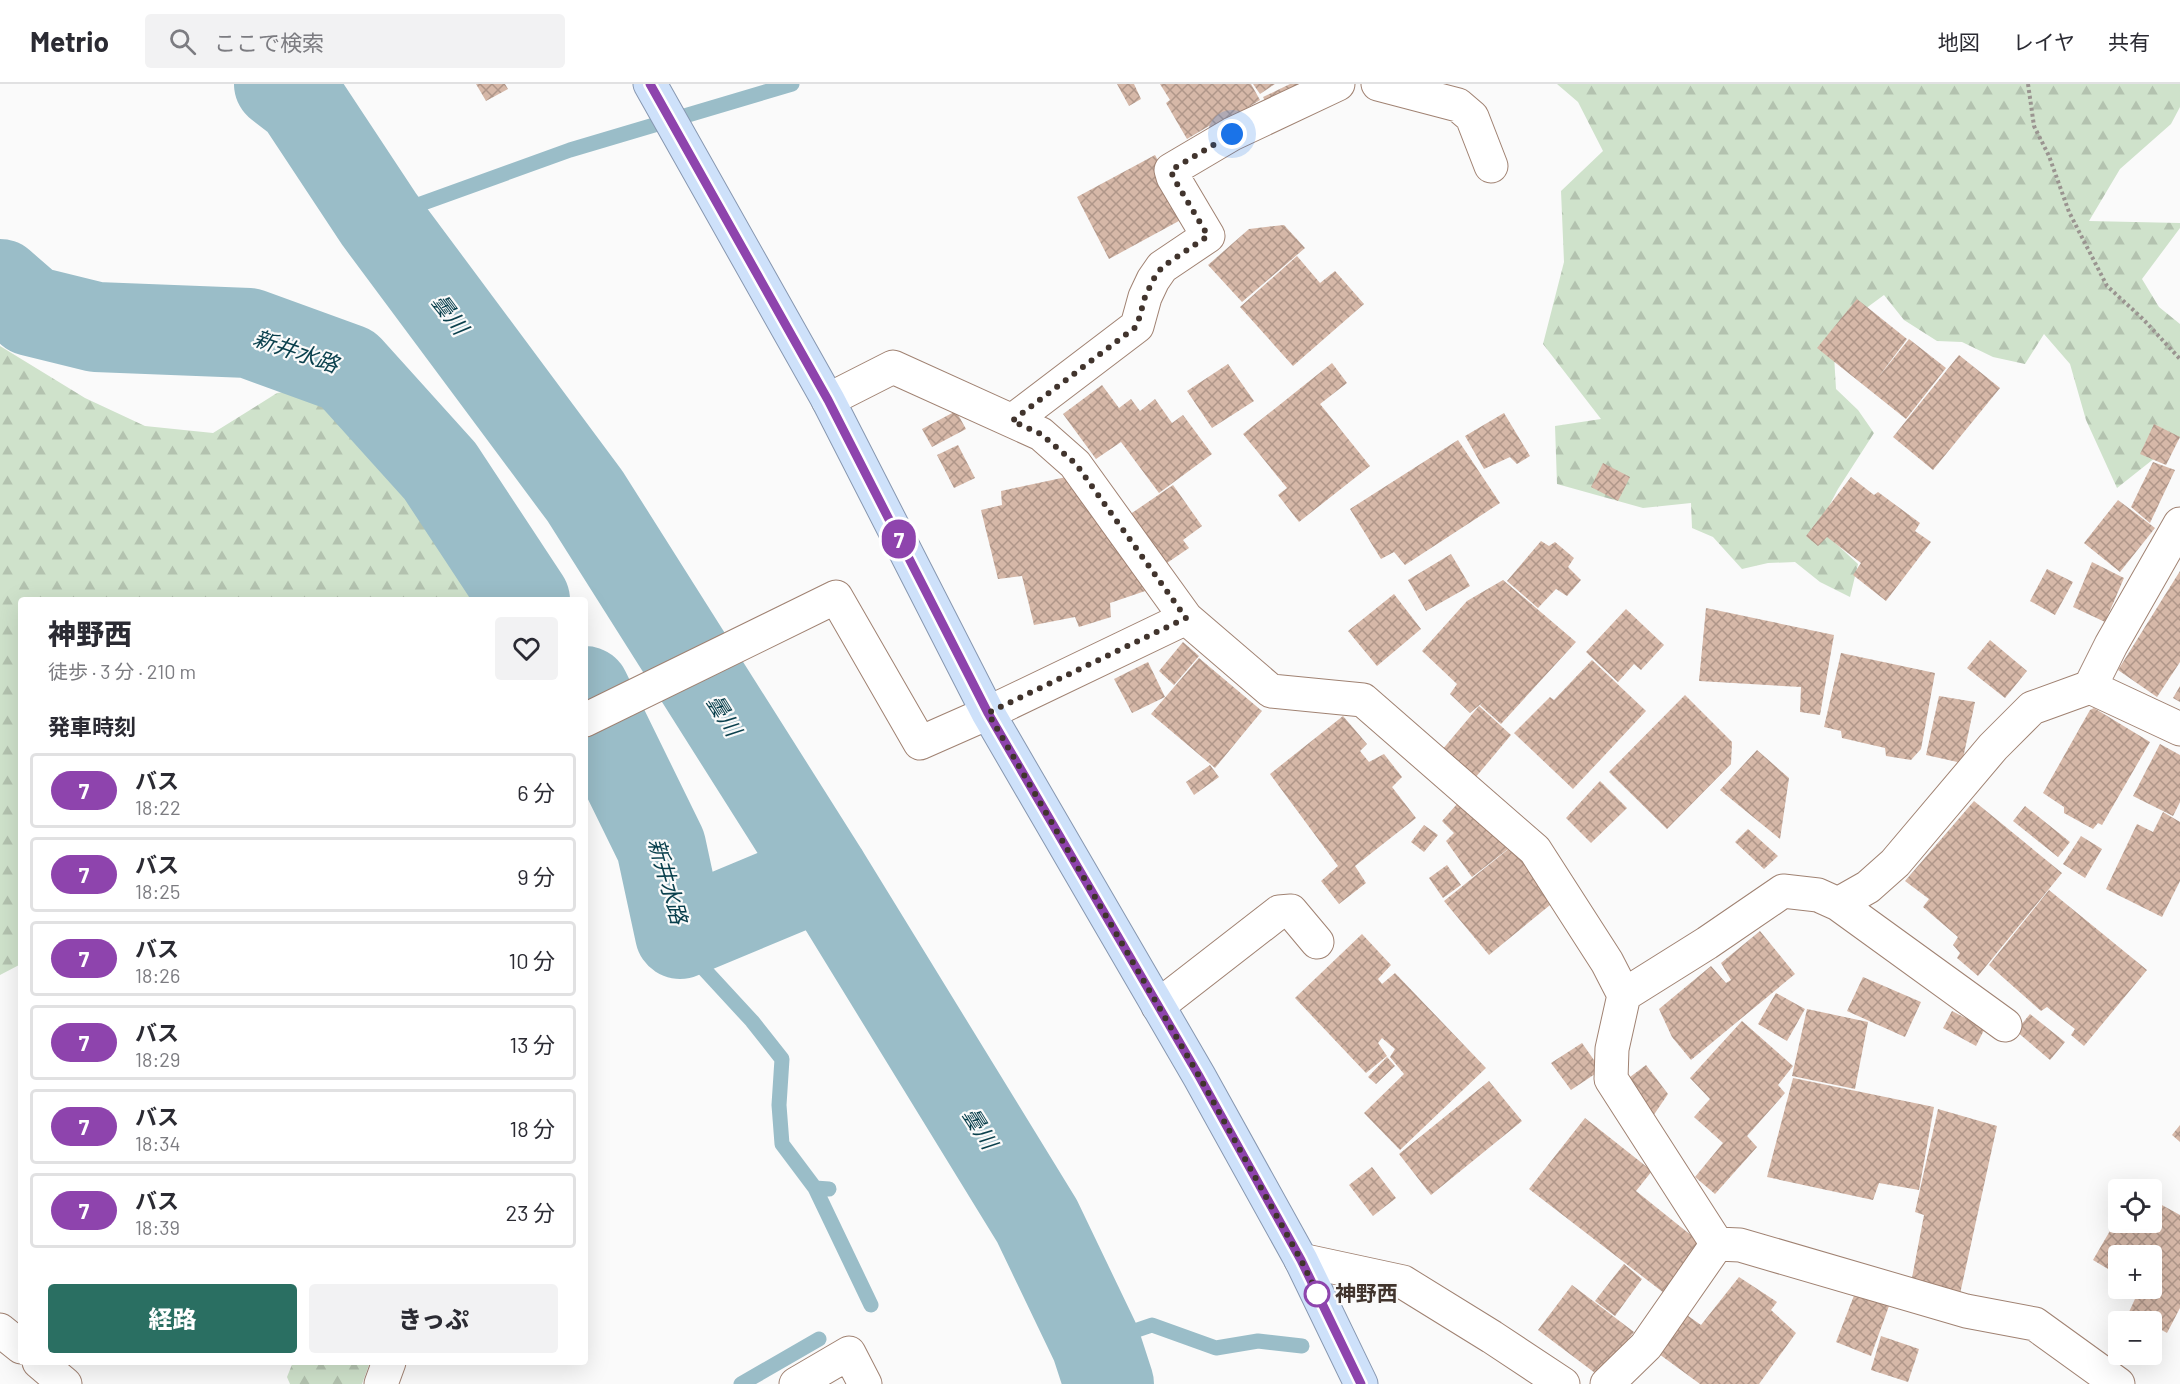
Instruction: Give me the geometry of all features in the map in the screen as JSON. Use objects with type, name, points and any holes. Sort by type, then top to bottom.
[{"type":"main road","points":[[653,88],[828,400],[988,713],[1158,1005],[1301,1260],[1361,1384]]},
{"type":"street","points":[[1012,421],[1137,326],[1145,297],[1162,267],[1208,236],[1171,170],[1232,134],[1338,84]]},
{"type":"street","points":[[1378,84],[1458,105],[1473,117],[1491,166]]},
{"type":"street","points":[[828,400],[893,367],[1041,434],[1076,464],[1186,618],[1271,691],[1363,699],[1535,850],[1607,962],[1624,995],[1612,1049],[1611,1079],[1717,1244]]},
{"type":"street","points":[[1838,904],[1868,887],[1895,863],[1993,747],[2032,708],[2090,687],[2111,645],[2180,524]]},
{"type":"street","points":[[588,719],[836,597],[920,743],[1186,618]]},
{"type":"street","points":[[2090,687],[2180,729]]},
{"type":"street","points":[[1624,995],[1707,943],[1783,891],[1818,896],[1838,904],[2005,1025]]},
{"type":"street","points":[[1158,1005],[1279,912],[1291,911],[1317,942]]},
{"type":"street","points":[[1607,1384],[1647,1346],[1717,1244]]},
{"type":"street","points":[[1717,1244],[1740,1245],[1966,1311],[2035,1324],[2118,1384]]},
{"type":"street","points":[[1301,1260],[1403,1282],[1563,1384]]},
{"type":"street","points":[[0,1330],[18,1345]]},
{"type":"street","points":[[796,1384],[849,1353],[865,1384]]},
{"type":"street","points":[[43,1365],[65,1384]]},
{"type":"street","points":[[381,1384],[388,1365]]},
{"type":"path","points":[[2028,84],[2034,126],[2049,156],[2069,212],[2107,286],[2180,359]]},
{"type":"green space","points":[[1557,84],[2180,84],[2180,107],[2171,124],[2120,169],[2089,221],[2180,223],[2180,228],[2142,279],[2159,307],[2180,324],[2180,438],[2117,488],[2086,420],[2070,364],[2044,334],[2025,364],[1993,357],[1962,342],[1937,341],[1904,320],[1884,295],[1846,323],[1834,355],[1836,389],[1858,410],[1874,433],[1838,489],[1818,527],[1858,564],[1850,597],[1820,582],[1795,562],[1768,563],[1742,569],[1713,537],[1692,528],[1691,503],[1643,508],[1557,484],[1555,426],[1601,419],[1543,344],[1564,262],[1561,191],[1603,151],[1578,102]]},
{"type":"green space","points":[[0,346],[85,398],[145,426],[213,433],[277,393],[327,386],[413,461],[461,546],[502,597],[18,597],[18,966],[0,975]]},
{"type":"green space","points":[[292,1365],[369,1365],[362,1384],[290,1384],[287,1377]]},
{"type":"building","points":[[476,84],[505,84],[508,89],[486,101]]},
{"type":"building","points":[[1117,84],[1134,84],[1141,99],[1129,106]]},
{"type":"building","points":[[1160,84],[1251,84],[1260,100],[1212,130],[1209,126],[1187,139],[1166,103],[1170,100]]},
{"type":"building","points":[[1253,84],[1275,84],[1260,94]]},
{"type":"building","points":[[1290,84],[1297,84],[1302,93],[1270,110],[1263,97]]},
{"type":"building","points":[[1155,155],[1188,216],[1109,259],[1077,197]]},
{"type":"building","points":[[1284,225],[1305,248],[1242,302],[1208,265],[1249,229]]},
{"type":"building","points":[[1297,256],[1320,283],[1335,271],[1364,304],[1293,366],[1240,307]]},
{"type":"building","points":[[1857,299],[1907,339],[1877,379],[1909,339],[1946,368],[1906,419],[1817,348]]},
{"type":"building","points":[[1959,355],[2000,388],[1933,470],[1893,437]]},
{"type":"building","points":[[1332,363],[1347,383],[1320,404],[1370,466],[1299,522],[1278,495],[1287,488],[1243,434]]},
{"type":"building","points":[[1228,364],[1254,401],[1212,428],[1187,391]]},
{"type":"building","points":[[1102,385],[1119,408],[1131,399],[1140,411],[1155,399],[1172,423],[1183,415],[1212,454],[1159,493],[1121,442],[1096,459],[1063,414]]},
{"type":"building","points":[[956,411],[966,429],[932,447],[922,429]]},
{"type":"building","points":[[1504,413],[1530,456],[1517,464],[1510,457],[1484,469],[1465,436]]},
{"type":"building","points":[[2154,424],[2180,437],[2166,465],[2140,454]]},
{"type":"building","points":[[1458,440],[1500,503],[1405,565],[1394,552],[1381,559],[1350,509]]},
{"type":"building","points":[[958,445],[975,478],[954,488],[937,455]]},
{"type":"building","points":[[2153,462],[2175,470],[2150,523],[2131,507]]},
{"type":"building","points":[[1603,463],[1630,477],[1618,501],[1591,487]]},
{"type":"building","points":[[1071,476],[1151,589],[1110,603],[1111,617],[1079,627],[1075,617],[1034,625],[1022,576],[998,579],[981,510],[1002,505],[1001,491]]},
{"type":"building","points":[[1851,477],[1874,495],[1878,492],[1920,523],[1915,531],[1931,542],[1886,601],[1853,575],[1861,563],[1827,537],[1818,546],[1806,536]]},
{"type":"building","points":[[1173,485],[1202,526],[1183,540],[1189,548],[1164,565],[1129,515]]},
{"type":"building","points":[[2118,500],[2155,528],[2120,572],[2084,543]]},
{"type":"building","points":[[1541,541],[1549,546],[1555,542],[1574,558],[1568,567],[1581,580],[1567,596],[1556,589],[1538,608],[1507,581]]},
{"type":"building","points":[[1451,554],[1470,586],[1426,611],[1408,580]]},
{"type":"building","points":[[2092,562],[2124,578],[2105,622],[2073,607]]},
{"type":"building","points":[[2047,569],[2073,582],[2055,615],[2030,601]]},
{"type":"building","points":[[2180,571],[2180,662],[2157,697],[2118,670]]},
{"type":"building","points":[[1503,580],[1576,642],[1501,724],[1480,705],[1483,702],[1470,713],[1450,694],[1457,684],[1422,651],[1467,601]]},
{"type":"building","points":[[1394,594],[1421,629],[1377,666],[1348,631]]},
{"type":"building","points":[[1706,608],[1834,635],[1820,715],[1800,712],[1801,687],[1699,681]]},
{"type":"building","points":[[1626,609],[1664,645],[1641,670],[1634,664],[1618,682],[1586,652]]},
{"type":"building","points":[[1990,640],[2027,671],[2005,698],[1967,668]]},
{"type":"building","points":[[1183,642],[1199,656],[1174,685],[1159,671]]},
{"type":"building","points":[[1841,653],[1935,673],[1921,749],[1911,760],[1886,756],[1885,748],[1842,738],[1841,731],[1824,727]]},
{"type":"building","points":[[1199,658],[1262,711],[1215,768],[1151,714]]},
{"type":"building","points":[[1592,660],[1646,711],[1573,789],[1514,733],[1550,697],[1554,700]]},
{"type":"building","points":[[1148,662],[1165,697],[1132,713],[1114,679]]},
{"type":"building","points":[[2180,686],[2180,702],[2173,698]]},
{"type":"building","points":[[1685,695],[1732,742],[1731,764],[1667,829],[1609,772]]},
{"type":"building","points":[[1939,696],[1975,702],[1962,763],[1926,755]]},
{"type":"building","points":[[1479,706],[1511,735],[1475,778],[1442,750]]},
{"type":"building","points":[[2094,708],[2150,742],[2102,825],[2098,823],[2093,829],[2064,813],[2064,807],[2043,793],[2090,710]]},
{"type":"building","points":[[1343,716],[1367,744],[1360,751],[1369,762],[1384,754],[1402,777],[1392,787],[1416,818],[1355,866],[1366,883],[1339,904],[1321,881],[1338,866],[1270,774]]},
{"type":"building","points":[[2160,744],[2180,755],[2180,802],[2173,816],[2133,796]]},
{"type":"building","points":[[1757,750],[1789,778],[1780,839],[1720,790]]},
{"type":"building","points":[[1210,765],[1219,777],[1194,795],[1186,782]]},
{"type":"building","points":[[1600,781],[1627,808],[1591,843],[1566,818]]},
{"type":"building","points":[[1974,801],[2062,873],[1978,976],[1957,958],[1960,953],[1953,945],[1958,937],[1923,907],[1929,899],[1905,881]]},
{"type":"building","points":[[1457,804],[1508,849],[1472,877],[1446,841],[1454,833],[1442,821]]},
{"type":"building","points":[[2025,806],[2070,842],[2058,857],[2013,821]]},
{"type":"building","points":[[2163,812],[2180,822],[2180,881],[2162,917],[2106,889],[2137,824],[2153,832]]},
{"type":"building","points":[[1424,825],[1438,835],[1424,852],[1411,842]]},
{"type":"building","points":[[1748,829],[1778,856],[1764,869],[1735,842]]},
{"type":"building","points":[[2081,836],[2102,849],[2085,878],[2063,864]]},
{"type":"building","points":[[1511,847],[1555,901],[1489,955],[1444,901]]},
{"type":"building","points":[[1447,865],[1461,885],[1443,898],[1429,878]]},
{"type":"building","points":[[2049,890],[2147,970],[2084,1046],[2071,1035],[2075,1029],[2047,1007],[2041,1011],[1989,965]]},
{"type":"building","points":[[1760,931],[1795,974],[1691,1060],[1672,1037],[1659,1009],[1711,966],[1726,983],[1731,980],[1721,963]]},
{"type":"building","points":[[1362,934],[1391,965],[1378,979],[1382,984],[1395,973],[1486,1068],[1400,1150],[1364,1113],[1404,1074],[1390,1057],[1395,1049],[1382,1038],[1378,1043],[1387,1056],[1366,1073],[1295,998]]},
{"type":"building","points":[[1863,977],[1921,1002],[1905,1037],[1847,1011]]},
{"type":"building","points":[[1776,993],[1805,1009],[1787,1041],[1758,1024]]},
{"type":"building","points":[[1807,1009],[1868,1022],[1855,1089],[1792,1076]]},
{"type":"building","points":[[1952,1011],[1985,1028],[1976,1046],[1943,1028]]},
{"type":"building","points":[[2030,1014],[2065,1042],[2050,1060],[2016,1031]]},
{"type":"building","points":[[1742,1021],[1793,1066],[1778,1085],[1785,1093],[1747,1136],[1757,1147],[1715,1194],[1695,1177],[1723,1143],[1694,1117],[1710,1099],[1690,1078]]},
{"type":"building","points":[[1582,1043],[1601,1070],[1571,1090],[1551,1063]]},
{"type":"building","points":[[1387,1057],[1395,1066],[1376,1084],[1368,1077]]},
{"type":"building","points":[[1646,1065],[1668,1094],[1651,1119],[1626,1080]]},
{"type":"building","points":[[1793,1078],[1934,1107],[1919,1190],[1879,1183],[1873,1200],[1767,1177]]},
{"type":"building","points":[[1489,1081],[1522,1121],[1431,1195],[1399,1154]]},
{"type":"building","points":[[1938,1109],[1997,1126],[1960,1294],[1911,1283],[1924,1215],[1915,1212]]},
{"type":"building","points":[[1585,1118],[1652,1171],[1636,1191],[1702,1244],[1664,1293],[1529,1189]]},
{"type":"building","points":[[2180,1125],[2180,1142],[2172,1135]]},
{"type":"building","points":[[1372,1167],[1396,1198],[1373,1216],[1349,1185]]},
{"type":"building","points":[[2162,1205],[2180,1215],[2180,1308],[2167,1333],[2162,1330],[2162,1311],[2129,1311],[2135,1299],[2162,1299],[2162,1245],[2108,1245],[2108,1269],[2093,1260],[2109,1233],[2162,1233]]},
{"type":"building","points":[[1624,1264],[1642,1279],[1615,1316],[1595,1301]]},
{"type":"building","points":[[1739,1277],[1777,1302],[1771,1310],[1796,1333],[1759,1384],[1700,1384],[1659,1354],[1684,1313],[1701,1325]]},
{"type":"building","points":[[1572,1285],[1634,1332],[1599,1376],[1538,1330]]},
{"type":"building","points":[[1855,1293],[1889,1306],[1871,1356],[1836,1342]]},
{"type":"building","points":[[1881,1336],[1919,1349],[1908,1382],[1871,1370]]},
{"type":"waterway","name":"曇川","points":[[279,84],[301,101],[379,219],[585,496],[824,874],[1037,1221],[1096,1344],[1109,1384]]},
{"type":"waterway","points":[[379,219],[570,150],[792,84]]},
{"type":"waterway","name":"新井水路","points":[[0,284],[31,311],[96,327],[249,333],[348,369],[440,471],[523,597]]},
{"type":"waterway","name":"新井水路","points":[[588,697],[661,846],[680,934],[824,874]]},
{"type":"waterway","points":[[680,934],[704,969],[752,1021],[782,1059],[779,1105],[782,1144],[815,1188],[829,1189]]},
{"type":"waterway","points":[[815,1188],[871,1305]]},
{"type":"waterway","points":[[1096,1344],[1152,1325],[1216,1348],[1258,1341],[1302,1346]]},
{"type":"waterway","points":[[741,1384],[819,1339]]},
{"type":"bus line","name":"7","points":[[650,84],[828,400],[988,713],[1199,1076],[1301,1260],[1361,1384]]},
{"type":"place","name":"神野西","points":[[1317,1294]]},
{"type":"route","points":[[1232,134],[1171,170],[1208,236],[1162,267],[1145,297],[1137,326],[1012,421],[1041,434],[1076,464],[1186,618],[988,713],[1199,1076],[1301,1260],[1321,1301],[1317,1294]]}]
